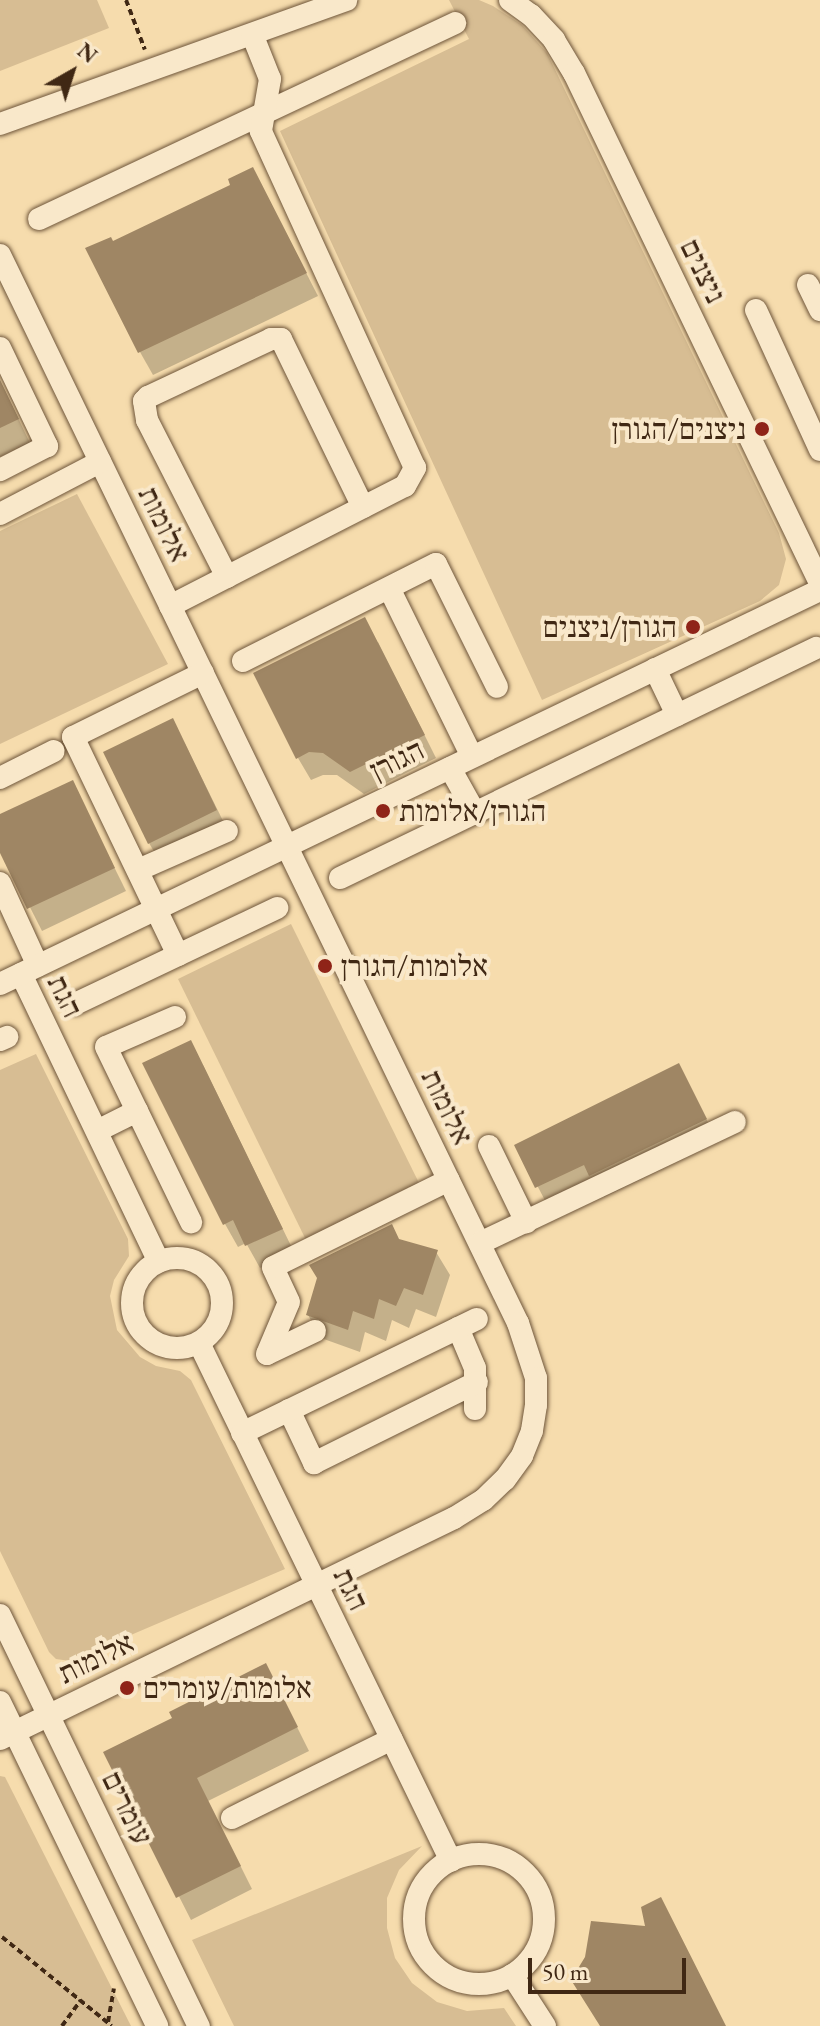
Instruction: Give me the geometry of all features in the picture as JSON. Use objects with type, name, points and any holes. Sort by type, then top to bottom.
[{"type":"street","points":[[0,124],[346,0]]},
{"type":"street","name":"ניצנים","points":[[510,0],[531,15],[554,40],[574,73],[820,583]]},
{"type":"street","points":[[39,219],[455,23]]},
{"type":"street","points":[[170,606],[405,486],[415,468],[261,131],[270,79],[252,34]]},
{"type":"street","name":"אלומות","points":[[0,255],[480,1243],[518,1323],[536,1378],[532,1431],[522,1456],[505,1479],[483,1500],[454,1518],[7,1735]]},
{"type":"street","points":[[808,285],[820,310]]},
{"type":"street","points":[[756,310],[820,450]]},
{"type":"street","points":[[227,577],[147,420],[144,401],[148,397],[271,339],[281,339],[363,507]]},
{"type":"street","points":[[0,348],[47,446],[0,470]]},
{"type":"street","points":[[2,509],[100,462]]},
{"type":"street","points":[[243,661],[436,564],[497,687]]},
{"type":"street","points":[[389,588],[472,757]]},
{"type":"street","name":"הגורן","points":[[0,983],[820,590]]},
{"type":"street","points":[[340,878],[816,648]]},
{"type":"street","points":[[655,669],[677,715]]},
{"type":"street","points":[[178,955],[73,737],[203,673]]},
{"type":"street","points":[[0,778],[54,751]]},
{"type":"street","points":[[450,768],[475,813]]},
{"type":"street","points":[[138,870],[227,831]]},
{"type":"street","name":"הגת","points":[[0,883],[30,970],[97,1131],[159,1262]]},
{"type":"street","points":[[75,1004],[277,908]]},
{"type":"street","points":[[175,1017],[106,1047],[191,1222]]},
{"type":"street","points":[[97,1131],[137,1111]]},
{"type":"street","points":[[480,1243],[735,1122]]},
{"type":"street","points":[[489,1146],[526,1222]]},
{"type":"street","points":[[315,1331],[267,1354],[289,1302],[273,1267],[449,1180]]},
{"type":"street","points":[[190,1259],[206,1268],[217,1282],[222,1298],[221,1316],[213,1332],[199,1343],[182,1348],[165,1347],[149,1338],[137,1324],[132,1308],[133,1290],[142,1274],[159,1262],[190,1259]]},
{"type":"street","points":[[242,1433],[468,1323],[477,1382],[475,1409]]},
{"type":"street","name":"הגת","points":[[199,1343],[451,1861]]},
{"type":"street","points":[[289,1410],[314,1463],[477,1382]]},
{"type":"street","name":"עומרים","points":[[0,1615],[199,2026]]},
{"type":"street","points":[[0,1702],[7,1735],[157,2026]]},
{"type":"street","points":[[232,1818],[392,1739]]},
{"type":"street","points":[[472,1855],[496,1857],[519,1869],[536,1889],[543,1912],[541,1937],[529,1960],[512,1975],[485,1984],[461,1981],[438,1969],[422,1949],[414,1926],[416,1901],[428,1878],[451,1861],[472,1855]]},
{"type":"street","points":[[512,1975],[545,2026]]},
{"type":"path","points":[[127,3],[151,68]]},
{"type":"path","points":[[2,1937],[112,2026]]},
{"type":"path","points":[[62,2026],[81,2000]]},
{"type":"shaded area","points":[[0,0],[97,0],[109,28],[0,71]]},
{"type":"shaded area","points":[[449,0],[479,0],[493,6],[522,25],[547,53],[779,533],[786,559],[779,585],[760,601],[542,700],[280,131],[469,39]]},
{"type":"shaded area","points":[[77,494],[168,664],[0,744],[0,531]]},
{"type":"shaded area","points":[[291,924],[420,1185],[306,1240],[178,979]]},
{"type":"shaded area","points":[[36,1054],[128,1239],[129,1256],[114,1280],[110,1296],[117,1330],[140,1357],[156,1366],[180,1371],[191,1380],[285,1569],[70,1661],[56,1659],[49,1652],[0,1551],[0,1070]]},
{"type":"shaded area","points":[[0,1776],[5,1777],[131,2026],[0,2026]]},
{"type":"shaded area","points":[[422,1846],[399,1870],[387,1898],[387,1928],[395,1958],[412,1983],[437,2002],[467,2011],[504,2008],[516,2026],[234,2026],[192,1940]]},
{"type":"building","points":[[253,167],[307,273],[138,353],[85,248],[111,237],[113,241],[230,185],[228,179]]},
{"type":"building","points":[[0,380],[19,419],[0,428]]},
{"type":"building","points":[[365,617],[425,735],[350,772],[323,753],[309,752],[296,759],[253,673]]},
{"type":"building","points":[[173,718],[217,810],[148,844],[103,752]]},
{"type":"building","points":[[73,780],[115,868],[27,909],[0,853],[0,814]]},
{"type":"building","points":[[191,1040],[283,1229],[245,1246],[233,1220],[223,1225],[142,1063]]},
{"type":"building","points":[[679,1063],[707,1119],[589,1176],[584,1165],[535,1188],[514,1145]]},
{"type":"building","points":[[392,1224],[399,1239],[438,1250],[423,1295],[404,1288],[396,1306],[379,1299],[374,1319],[353,1311],[348,1330],[306,1315],[317,1278],[309,1265]]},
{"type":"building","points":[[266,1663],[298,1727],[197,1778],[241,1866],[176,1898],[103,1752],[172,1718],[169,1712]]},
{"type":"building","points":[[661,1897],[726,2026],[600,2026],[571,1980],[585,1957],[591,1921],[645,1926],[641,1907]]},
{"type":"place","name":"ניצנים/הגורן","points":[[762,429]]},
{"type":"place","name":"הגורן/ניצנים","points":[[693,627]]},
{"type":"place","name":"הגורן/אלומות","points":[[383,811]]},
{"type":"place","name":"אלומות/הגורן","points":[[325,966]]},
{"type":"place","name":"אלומות/עומרים","points":[[127,1688]]}]
